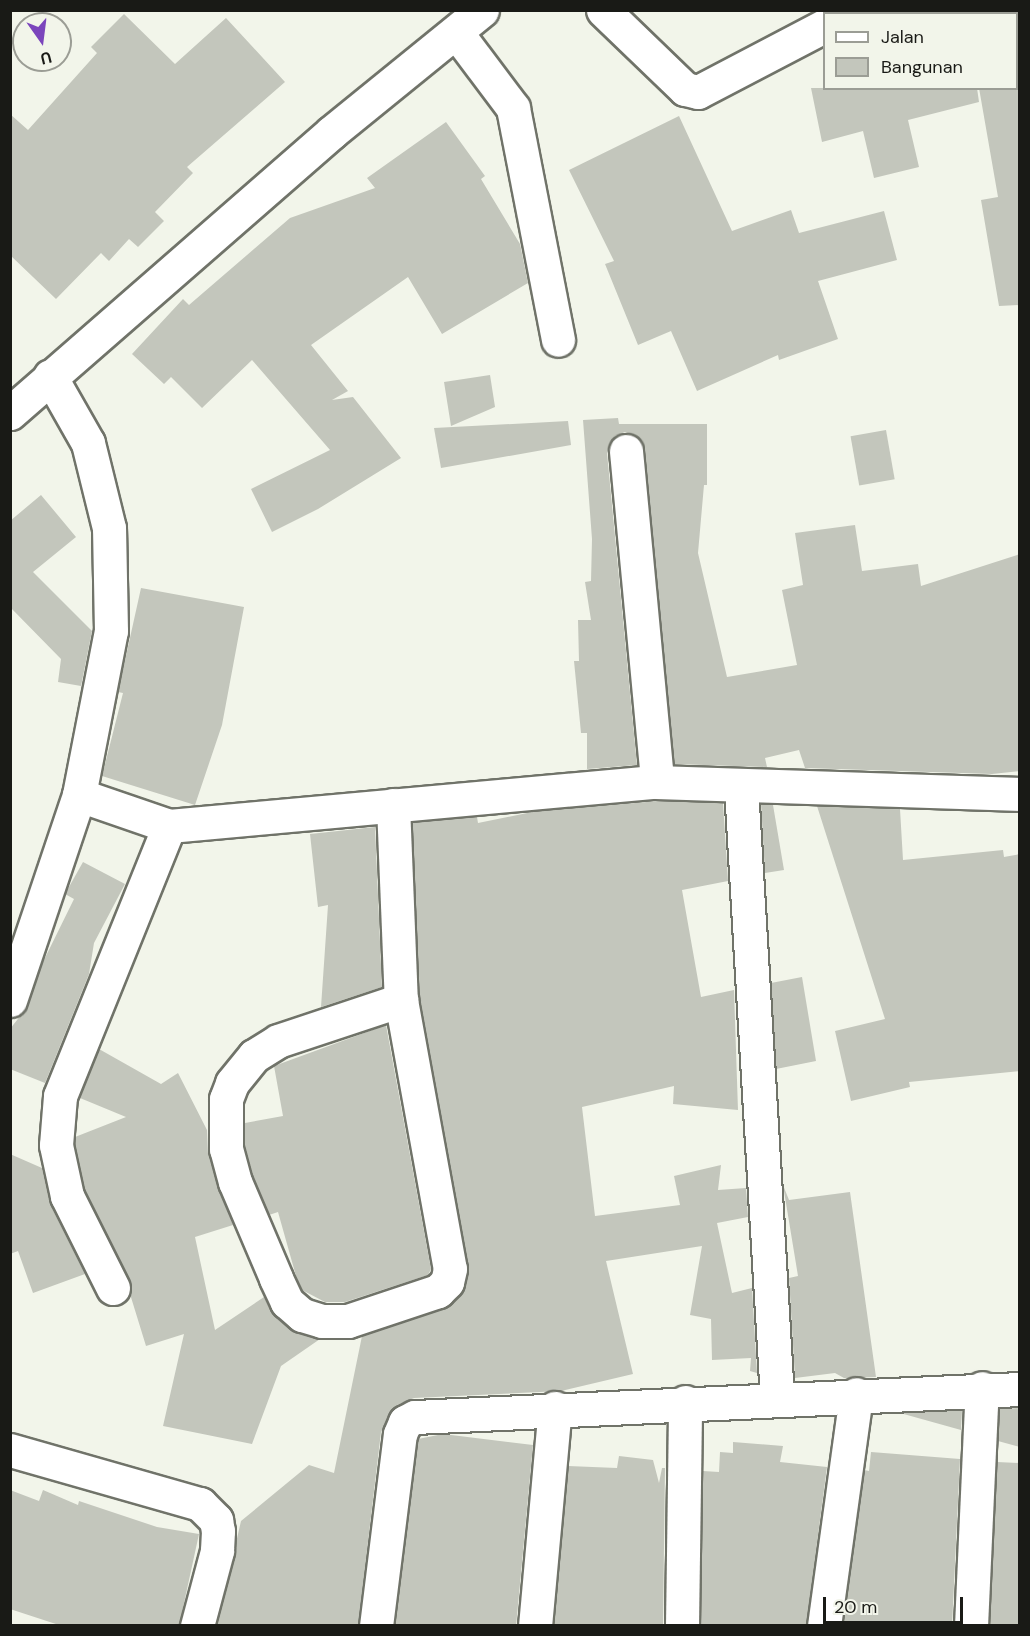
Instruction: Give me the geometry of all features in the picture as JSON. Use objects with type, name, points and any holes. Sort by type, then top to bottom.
[{"type":"street","points":[[10,413],[332,132],[482,10]]},
{"type":"street","points":[[603,10],[685,89],[698,92],[823,27]]},
{"type":"street","points":[[456,32],[513,108],[558,340]]},
{"type":"street","points":[[10,1000],[79,795],[111,631],[110,528],[88,443],[50,376]]},
{"type":"street","points":[[626,451],[657,782]]},
{"type":"street","points":[[79,795],[169,826],[657,782],[741,787],[1020,794]]},
{"type":"street","points":[[741,787],[777,1398]]},
{"type":"street","points":[[393,805],[401,1000],[449,1256],[448,1275],[438,1291],[423,1297],[348,1321],[322,1321],[302,1315],[286,1302],[235,1182],[226,1149],[226,1099],[232,1083],[254,1056],[278,1041],[401,1000]]},
{"type":"street","points":[[113,1288],[67,1196],[56,1145],[60,1096],[169,826]]},
{"type":"street","points":[[971,1626],[982,1388]]},
{"type":"street","points":[[376,1626],[405,1422],[415,1417],[555,1408],[982,1388],[1020,1389]]},
{"type":"street","points":[[824,1626],[856,1394]]},
{"type":"street","points":[[682,1626],[685,1402]]},
{"type":"street","points":[[535,1626],[555,1408]]},
{"type":"street","points":[[10,1450],[200,1504],[216,1520],[218,1531],[217,1551],[197,1626]]},
{"type":"building","points":[[124,14],[175,64],[226,18],[285,82],[187,167],[193,173],[155,212],[164,221],[138,247],[129,239],[109,261],[101,253],[56,299],[10,255],[10,114],[28,130],[97,53],[91,47]]},
{"type":"building","points":[[811,88],[823,88],[823,90],[977,90],[979,102],[908,120],[919,167],[874,178],[863,131],[822,142]]},
{"type":"building","points":[[1020,88],[1020,305],[999,306],[981,200],[998,197],[979,90],[1018,90]]},
{"type":"building","points":[[679,116],[732,231],[791,210],[799,233],[884,211],[897,260],[818,281],[838,339],[779,360],[778,355],[697,391],[671,331],[638,345],[605,264],[614,261],[569,170]]},
{"type":"building","points":[[446,122],[485,176],[481,179],[520,244],[528,283],[442,334],[408,277],[311,345],[348,391],[332,400],[353,397],[401,458],[318,509],[272,532],[251,489],[330,450],[252,360],[202,408],[171,377],[164,384],[132,354],[183,299],[189,305],[290,218],[375,188],[367,178]]},
{"type":"building","points":[[490,375],[495,407],[451,426],[444,382]]},
{"type":"building","points":[[618,418],[619,424],[707,424],[707,485],[704,485],[698,553],[727,677],[797,665],[782,590],[803,585],[795,533],[855,525],[862,571],[918,564],[921,586],[1020,554],[1020,771],[992,774],[805,768],[799,750],[765,758],[767,767],[674,764],[645,449],[641,440],[625,432],[615,436],[607,453],[637,765],[587,769],[587,733],[581,733],[574,661],[579,661],[578,620],[591,620],[585,582],[591,581],[592,539],[583,420]]},
{"type":"building","points":[[568,421],[571,445],[441,468],[434,428]]},
{"type":"building","points":[[886,430],[895,479],[859,485],[851,436]]},
{"type":"building","points":[[41,495],[76,537],[33,572],[92,631],[81,686],[58,682],[61,659],[10,607],[10,521]]},
{"type":"building","points":[[141,588],[244,607],[222,725],[195,805],[102,776],[123,693],[118,692]]},
{"type":"building","points":[[658,801],[723,803],[728,881],[682,890],[701,997],[734,990],[738,1110],[673,1104],[674,1086],[582,1107],[595,1216],[680,1205],[674,1176],[721,1165],[718,1190],[746,1188],[748,1217],[717,1223],[732,1293],[752,1288],[757,1373],[750,1371],[751,1358],[712,1360],[711,1319],[690,1315],[702,1246],[606,1261],[633,1374],[561,1391],[414,1398],[397,1405],[381,1432],[358,1626],[217,1626],[241,1521],[309,1465],[334,1473],[362,1336],[444,1309],[465,1286],[468,1266],[420,998],[412,823],[477,817],[478,823],[532,812]]},
{"type":"building","points":[[761,804],[773,805],[784,870],[765,873]]},
{"type":"building","points":[[817,806],[900,809],[903,860],[1003,850],[1004,857],[1020,854],[1020,1071],[909,1082],[910,1087],[851,1101],[835,1031],[885,1019]]},
{"type":"building","points":[[375,827],[382,987],[321,1007],[328,905],[318,907],[310,834]]},
{"type":"building","points":[[83,862],[125,884],[94,943],[89,974],[45,1083],[10,1069],[10,1029],[28,1006],[42,964],[74,899],[65,894]]},
{"type":"building","points":[[802,977],[816,1061],[776,1069],[771,983]]},
{"type":"building","points":[[386,1025],[431,1269],[428,1275],[345,1302],[325,1302],[302,1290],[278,1212],[269,1215],[253,1176],[245,1146],[245,1123],[283,1116],[274,1066]]},
{"type":"building","points":[[99,1049],[161,1084],[178,1073],[207,1130],[208,1154],[233,1225],[195,1237],[215,1330],[264,1297],[274,1316],[290,1329],[320,1339],[281,1366],[252,1444],[163,1426],[184,1334],[146,1346],[130,1294],[130,1280],[85,1190],[75,1144],[75,1137],[126,1117],[80,1098]]},
{"type":"building","points":[[10,1154],[42,1168],[50,1204],[85,1274],[33,1293],[18,1251],[10,1254]]},
{"type":"building","points":[[783,1185],[789,1200],[850,1192],[876,1377],[844,1378],[835,1373],[795,1378],[789,1278],[798,1276]]},
{"type":"building","points":[[1020,1408],[1020,1447],[998,1441],[1000,1409]]},
{"type":"building","points":[[962,1410],[961,1430],[900,1413]]},
{"type":"building","points":[[443,1434],[533,1445],[516,1626],[395,1626],[418,1439]]},
{"type":"building","points":[[733,1442],[783,1446],[780,1462],[827,1467],[806,1626],[701,1626],[703,1471],[719,1472],[720,1452],[733,1453]]},
{"type":"building","points":[[871,1452],[960,1459],[952,1626],[843,1626],[864,1470],[869,1471]]},
{"type":"building","points":[[619,1456],[653,1460],[659,1483],[662,1468],[665,1468],[663,1626],[554,1626],[568,1466],[617,1468]]},
{"type":"building","points":[[997,1462],[1020,1463],[1020,1626],[990,1626]]},
{"type":"building","points":[[10,1490],[39,1501],[43,1490],[78,1505],[79,1501],[157,1527],[199,1534],[179,1626],[62,1626],[10,1609]]}]
